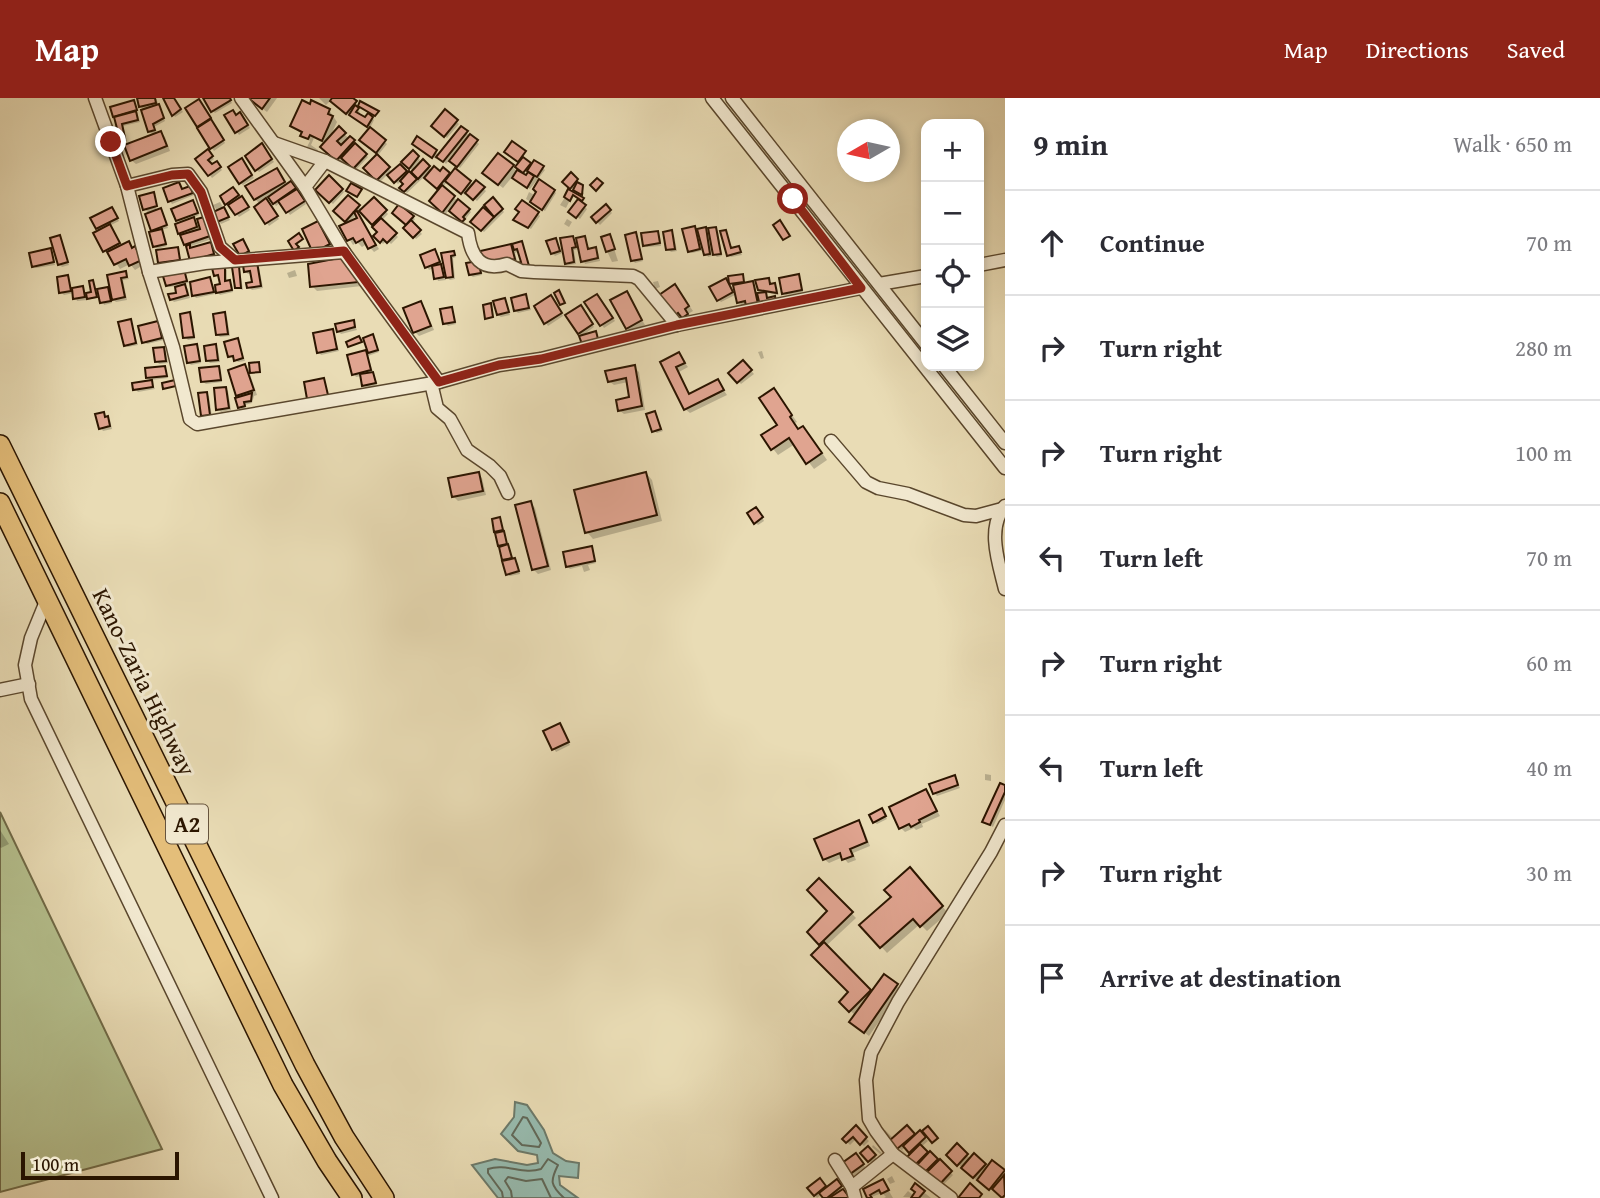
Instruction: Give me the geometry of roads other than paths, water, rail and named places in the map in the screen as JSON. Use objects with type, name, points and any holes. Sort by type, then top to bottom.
[{"type":"highway","name":"Kano-Zaria Highway","points":[[0,445],[305,1065],[344,1136],[384,1198]]},
{"type":"highway","name":"Kano-Zaria Highway","points":[[0,503],[283,1085],[352,1198]]},
{"type":"street","points":[[95,98],[127,186],[149,272],[173,347],[190,419],[197,424],[435,383],[499,365],[541,359],[677,325],[861,288]]},
{"type":"street","points":[[241,98],[305,187],[344,251],[435,383],[437,408],[450,419],[467,450],[500,476],[508,493]]},
{"type":"street","points":[[712,98],[1005,468]]},
{"type":"street","points":[[732,98],[921,338]]},
{"type":"street","points":[[274,143],[325,161],[468,233],[470,246],[481,263],[494,268],[507,264],[522,271],[633,276],[639,279],[677,325]]},
{"type":"street","points":[[305,187],[325,161]]},
{"type":"street","points":[[127,186],[172,175],[188,174],[201,192],[220,247],[235,260]]},
{"type":"street","points":[[149,272],[235,260],[344,251]]},
{"type":"street","points":[[984,264],[1005,260]]},
{"type":"street","points":[[879,284],[921,277]]},
{"type":"street","points":[[948,371],[1002,439],[986,445]]},
{"type":"street","points":[[831,442],[860,476],[878,488],[908,494],[964,515],[976,516],[1003,508]]},
{"type":"street","points":[[1003,508],[996,523],[995,540],[1005,589]]},
{"type":"street","points":[[47,599],[31,638],[25,665],[31,699],[272,1198]]},
{"type":"street","points":[[0,690],[29,684]]},
{"type":"street","points":[[951,1198],[893,1154],[869,1119],[866,1080],[871,1053],[898,1002],[1005,825]]},
{"type":"street","points":[[835,1160],[853,1193],[893,1154]]},
{"type":"water","points":[[515,1102],[527,1105],[544,1130],[553,1153],[566,1161],[579,1163],[578,1178],[559,1176],[560,1185],[578,1198],[498,1198],[472,1165],[495,1159],[527,1165],[538,1163],[537,1155],[518,1151],[501,1134],[514,1117]]}]
